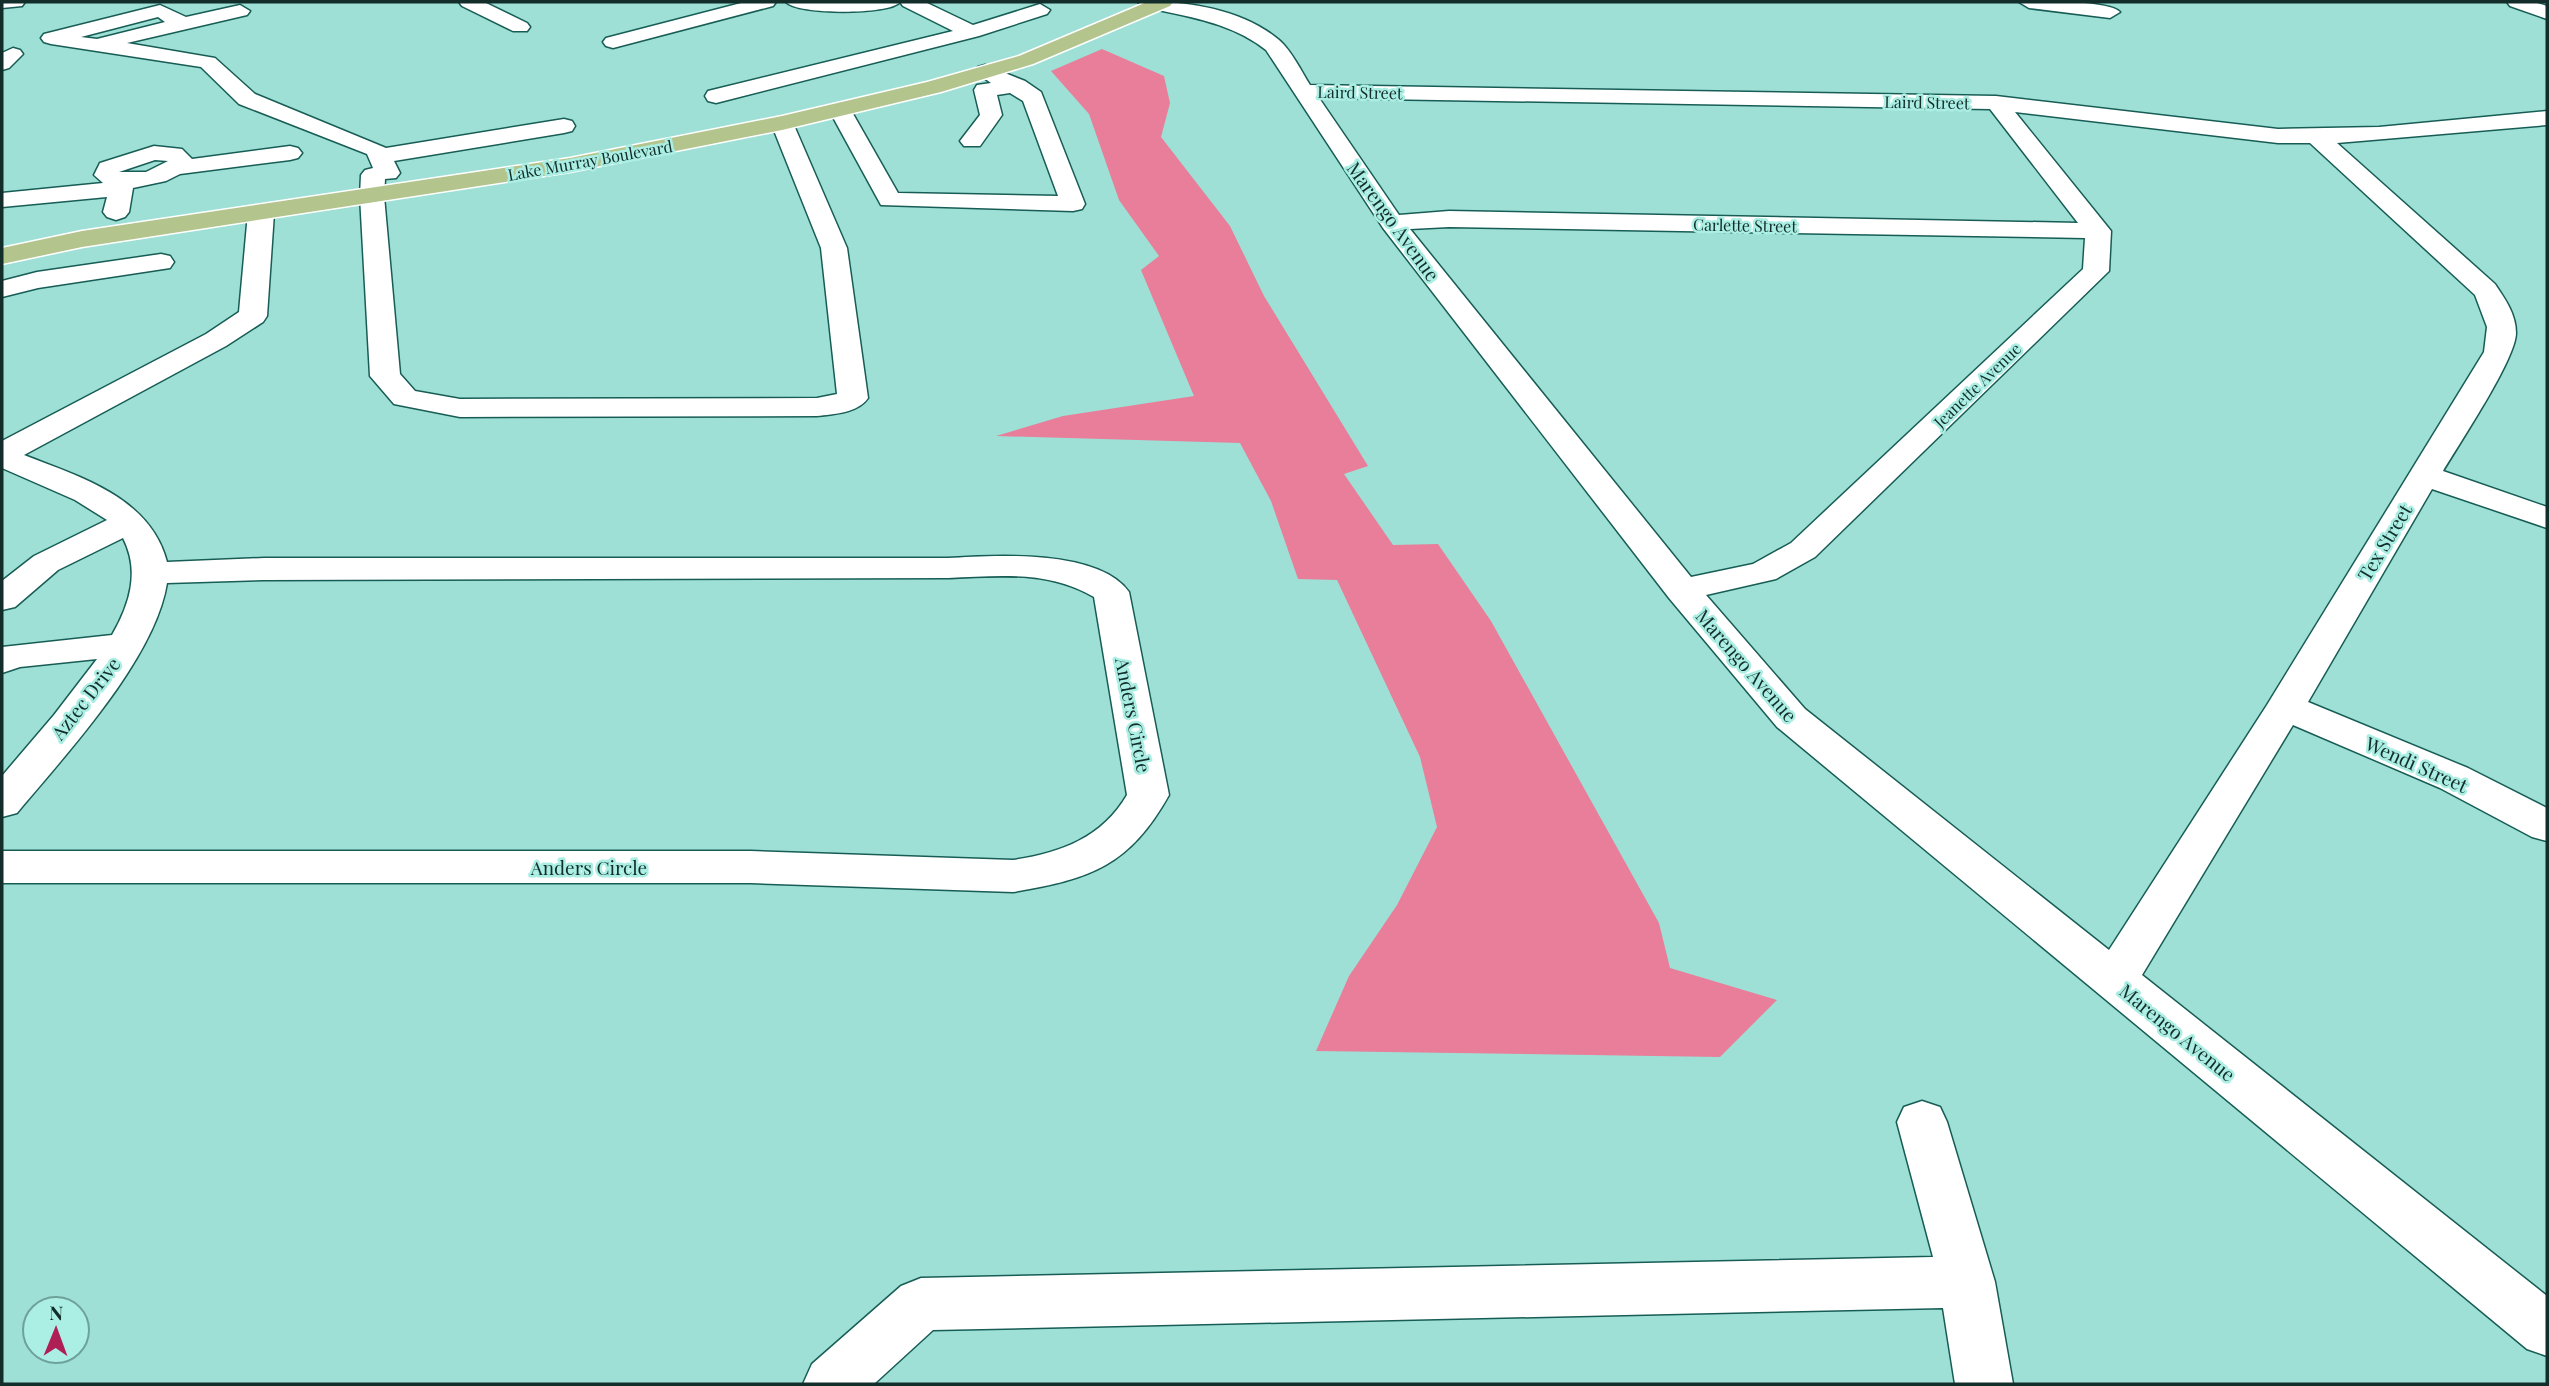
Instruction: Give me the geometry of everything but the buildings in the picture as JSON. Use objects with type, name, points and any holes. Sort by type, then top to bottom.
[{"type":"main road","name":"Lake Murray Boulevard","points":[[2,233],[122,193],[570,165],[782,123],[840,110],[1038,55],[1156,3]]},
{"type":"main road","name":"Lake Murray Boulevard","points":[[2,256],[261,213],[378,175],[564,127],[818,94],[955,59],[985,71]]},
{"type":"street","points":[[2,2],[15,2]]},
{"type":"street","points":[[469,2],[520,27]]},
{"type":"street","points":[[613,42],[766,2]]},
{"type":"street","points":[[796,2],[820,6],[863,6],[891,2]]},
{"type":"street","points":[[910,2],[972,32]]},
{"type":"street","points":[[2029,2],[2110,12]]},
{"type":"street","points":[[2517,2],[2547,13]]},
{"type":"street","name":"Marengo Avenue","points":[[1156,3],[1224,19],[1258,34],[1273,47],[1392,223],[1682,590],[1791,718],[2547,1330]]},
{"type":"street","points":[[97,45],[240,10]]},
{"type":"street","points":[[183,23],[160,11],[51,38],[208,62],[247,99],[376,150],[385,376],[405,398],[460,408],[613,410],[817,407],[839,404],[853,398],[834,248],[782,123]]},
{"type":"street","points":[[716,96],[972,32],[1046,21]]},
{"type":"street","points":[[840,110],[890,200],[1073,204],[1033,97],[985,71]]},
{"type":"street","points":[[972,141],[991,114],[985,90],[1017,86]]},
{"type":"street","name":"Laird Street","points":[[1303,91],[1996,103],[2278,136],[2317,137],[2356,137],[2547,118]]},
{"type":"street","points":[[1996,103],[2098,231]]},
{"type":"street","name":"Tex Street","points":[[2114,981],[2425,476],[2498,352],[2502,340],[2499,314],[2485,290],[2317,137]]},
{"type":"street","points":[[2,200],[122,193],[175,168],[290,153]]},
{"type":"street","points":[[2,455],[216,340],[253,316],[261,213]]},
{"type":"street","name":"Carlette Street","points":[[1392,223],[1449,219],[2098,231]]},
{"type":"street","name":"Jeanette Avenue","points":[[1682,590],[1764,572],[1803,551],[2096,271],[2098,231]]},
{"type":"street","points":[[37,280],[41,248]]},
{"type":"street","points":[[2,289],[37,280],[161,262]]},
{"type":"street","name":"Aztec Drive","points":[[2,455],[87,494],[129,522],[141,537],[148,554],[151,573],[140,616],[114,664],[2,803]]},
{"type":"street","points":[[2425,476],[2547,518]]},
{"type":"street","points":[[2,599],[46,563],[129,522]]},
{"type":"street","name":"Anders Circle","points":[[2,867],[751,867],[1013,876],[1044,872],[1074,863],[1101,850],[1122,834],[1139,815],[1149,795],[1111,592],[1064,569],[1031,565],[947,568],[277,569],[151,573]]},
{"type":"street","points":[[5,655],[125,645]]},
{"type":"street","name":"Wendi Street","points":[[2285,707],[2454,778],[2547,826]]},
{"type":"street","points":[[1922,1122],[1967,1282],[1984,1384]]},
{"type":"street","points":[[832,1384],[921,1304],[1967,1282]]},
{"type":"shaded area","points":[[1102,49],[1164,76],[1170,103],[1161,137],[1230,226],[1264,296],[1368,466],[1344,474],[1393,545],[1438,544],[1491,621],[1659,923],[1670,968],[1777,1000],[1720,1057],[1316,1051],[1349,976],[1397,905],[1437,827],[1420,757],[1337,580],[1298,579],[1271,501],[1240,443],[996,436],[1063,416],[1194,396],[1141,270],[1159,256],[1119,200],[1089,114],[1051,71]]}]
